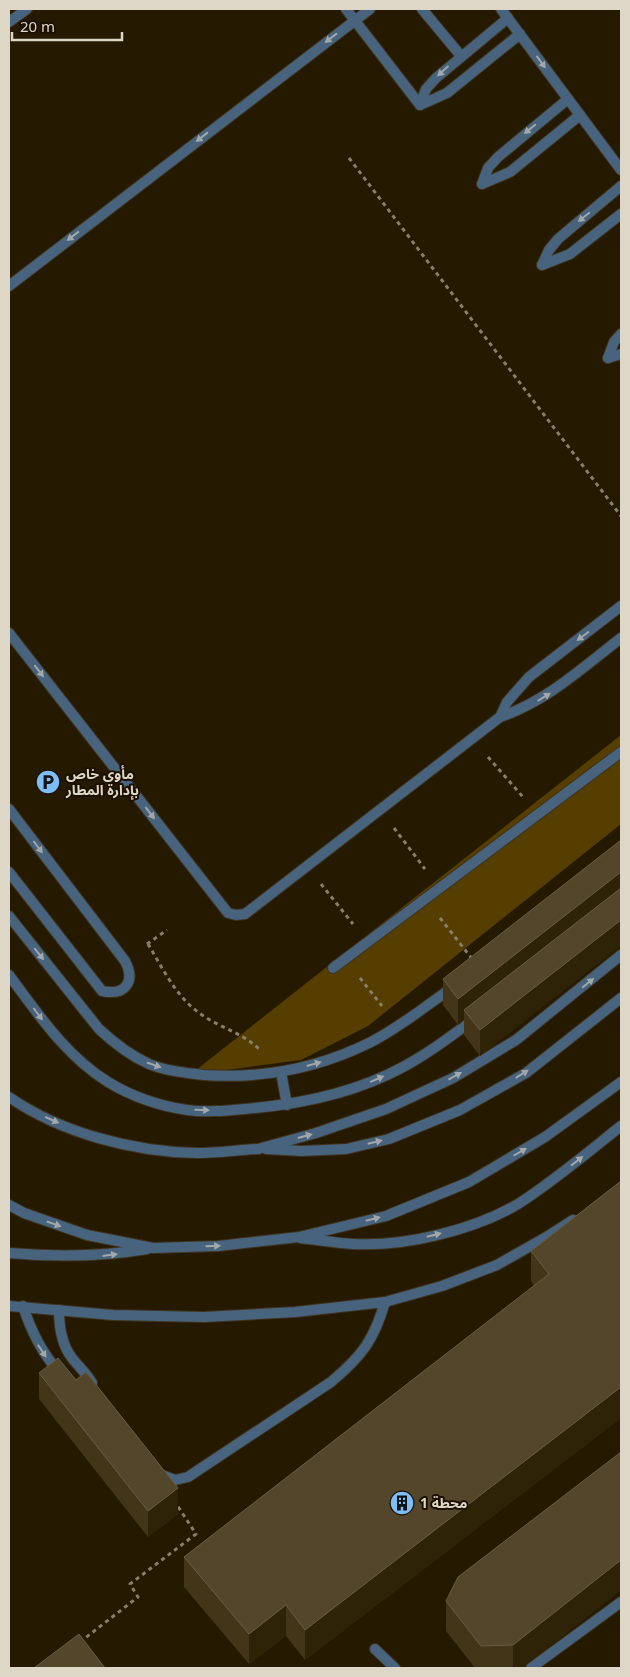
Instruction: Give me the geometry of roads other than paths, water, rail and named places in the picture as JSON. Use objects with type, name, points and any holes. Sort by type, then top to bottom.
[{"type":"street","points":[[9,22],[27,9]]},
{"type":"street","points":[[346,9],[420,105]]},
{"type":"street","points":[[9,286],[370,9]]},
{"type":"street","points":[[422,9],[460,56]]},
{"type":"street","points":[[501,9],[621,170]]},
{"type":"street","points":[[420,105],[426,88],[446,68],[508,18]]},
{"type":"street","points":[[420,105],[447,93],[520,34]]},
{"type":"street","points":[[568,99],[498,157],[488,168],[482,184],[510,172],[580,115]]},
{"type":"street","points":[[621,186],[558,239],[549,250],[542,265],[570,254],[621,214]]},
{"type":"street","points":[[621,334],[614,342],[608,358],[621,354]]},
{"type":"street","points":[[500,717],[507,702],[529,677],[621,606]]},
{"type":"street","points":[[9,633],[228,913],[236,915],[245,914],[500,717],[547,696],[621,638]]},
{"type":"street","points":[[333,968],[621,752]]},
{"type":"street","points":[[9,809],[125,961],[130,971],[130,981],[122,990],[112,993],[102,991],[9,872]]},
{"type":"street","points":[[9,916],[99,1028],[114,1043],[150,1064],[192,1074],[223,1076],[281,1072],[312,1065],[342,1055],[398,1027],[479,969]]},
{"type":"street","points":[[258,1149],[316,1133],[386,1109],[453,1078],[516,1040],[621,955]]},
{"type":"street","points":[[9,975],[48,1028],[76,1058],[109,1082],[146,1100],[186,1110],[228,1111],[287,1105],[325,1098],[364,1085],[402,1068],[437,1047],[483,1011]]},
{"type":"street","points":[[9,1097],[22,1107],[78,1132],[137,1147],[197,1153],[258,1149],[302,1151],[346,1149],[389,1139],[460,1110],[526,1072],[621,998]]},
{"type":"street","points":[[281,1072],[287,1105]]},
{"type":"street","points":[[9,1253],[67,1257],[96,1256],[153,1248],[218,1246],[299,1237],[386,1216],[468,1182],[545,1137],[621,1082]]},
{"type":"street","points":[[299,1237],[355,1244],[411,1241],[466,1228],[517,1204],[621,1126]]},
{"type":"street","points":[[9,1206],[87,1235],[153,1248]]},
{"type":"street","points":[[9,1306],[113,1315],[204,1317],[296,1312],[386,1302],[442,1286],[497,1265],[548,1236],[581,1214]]},
{"type":"street","points":[[151,1468],[162,1477],[175,1480],[188,1477],[331,1382],[350,1366],[366,1348],[378,1326],[386,1302]]},
{"type":"street","points":[[22,1306],[38,1345],[50,1362],[68,1381]]},
{"type":"street","points":[[59,1310],[59,1326],[63,1342],[70,1356],[89,1378],[98,1395]]},
{"type":"street","points":[[531,1668],[621,1602]]},
{"type":"street","points":[[375,1649],[396,1668]]},
{"type":"place","name":"مأوى خاص بإدارة المطار","points":[[48,782]]},
{"type":"place","name":"محطة 1","points":[[402,1503]]}]
